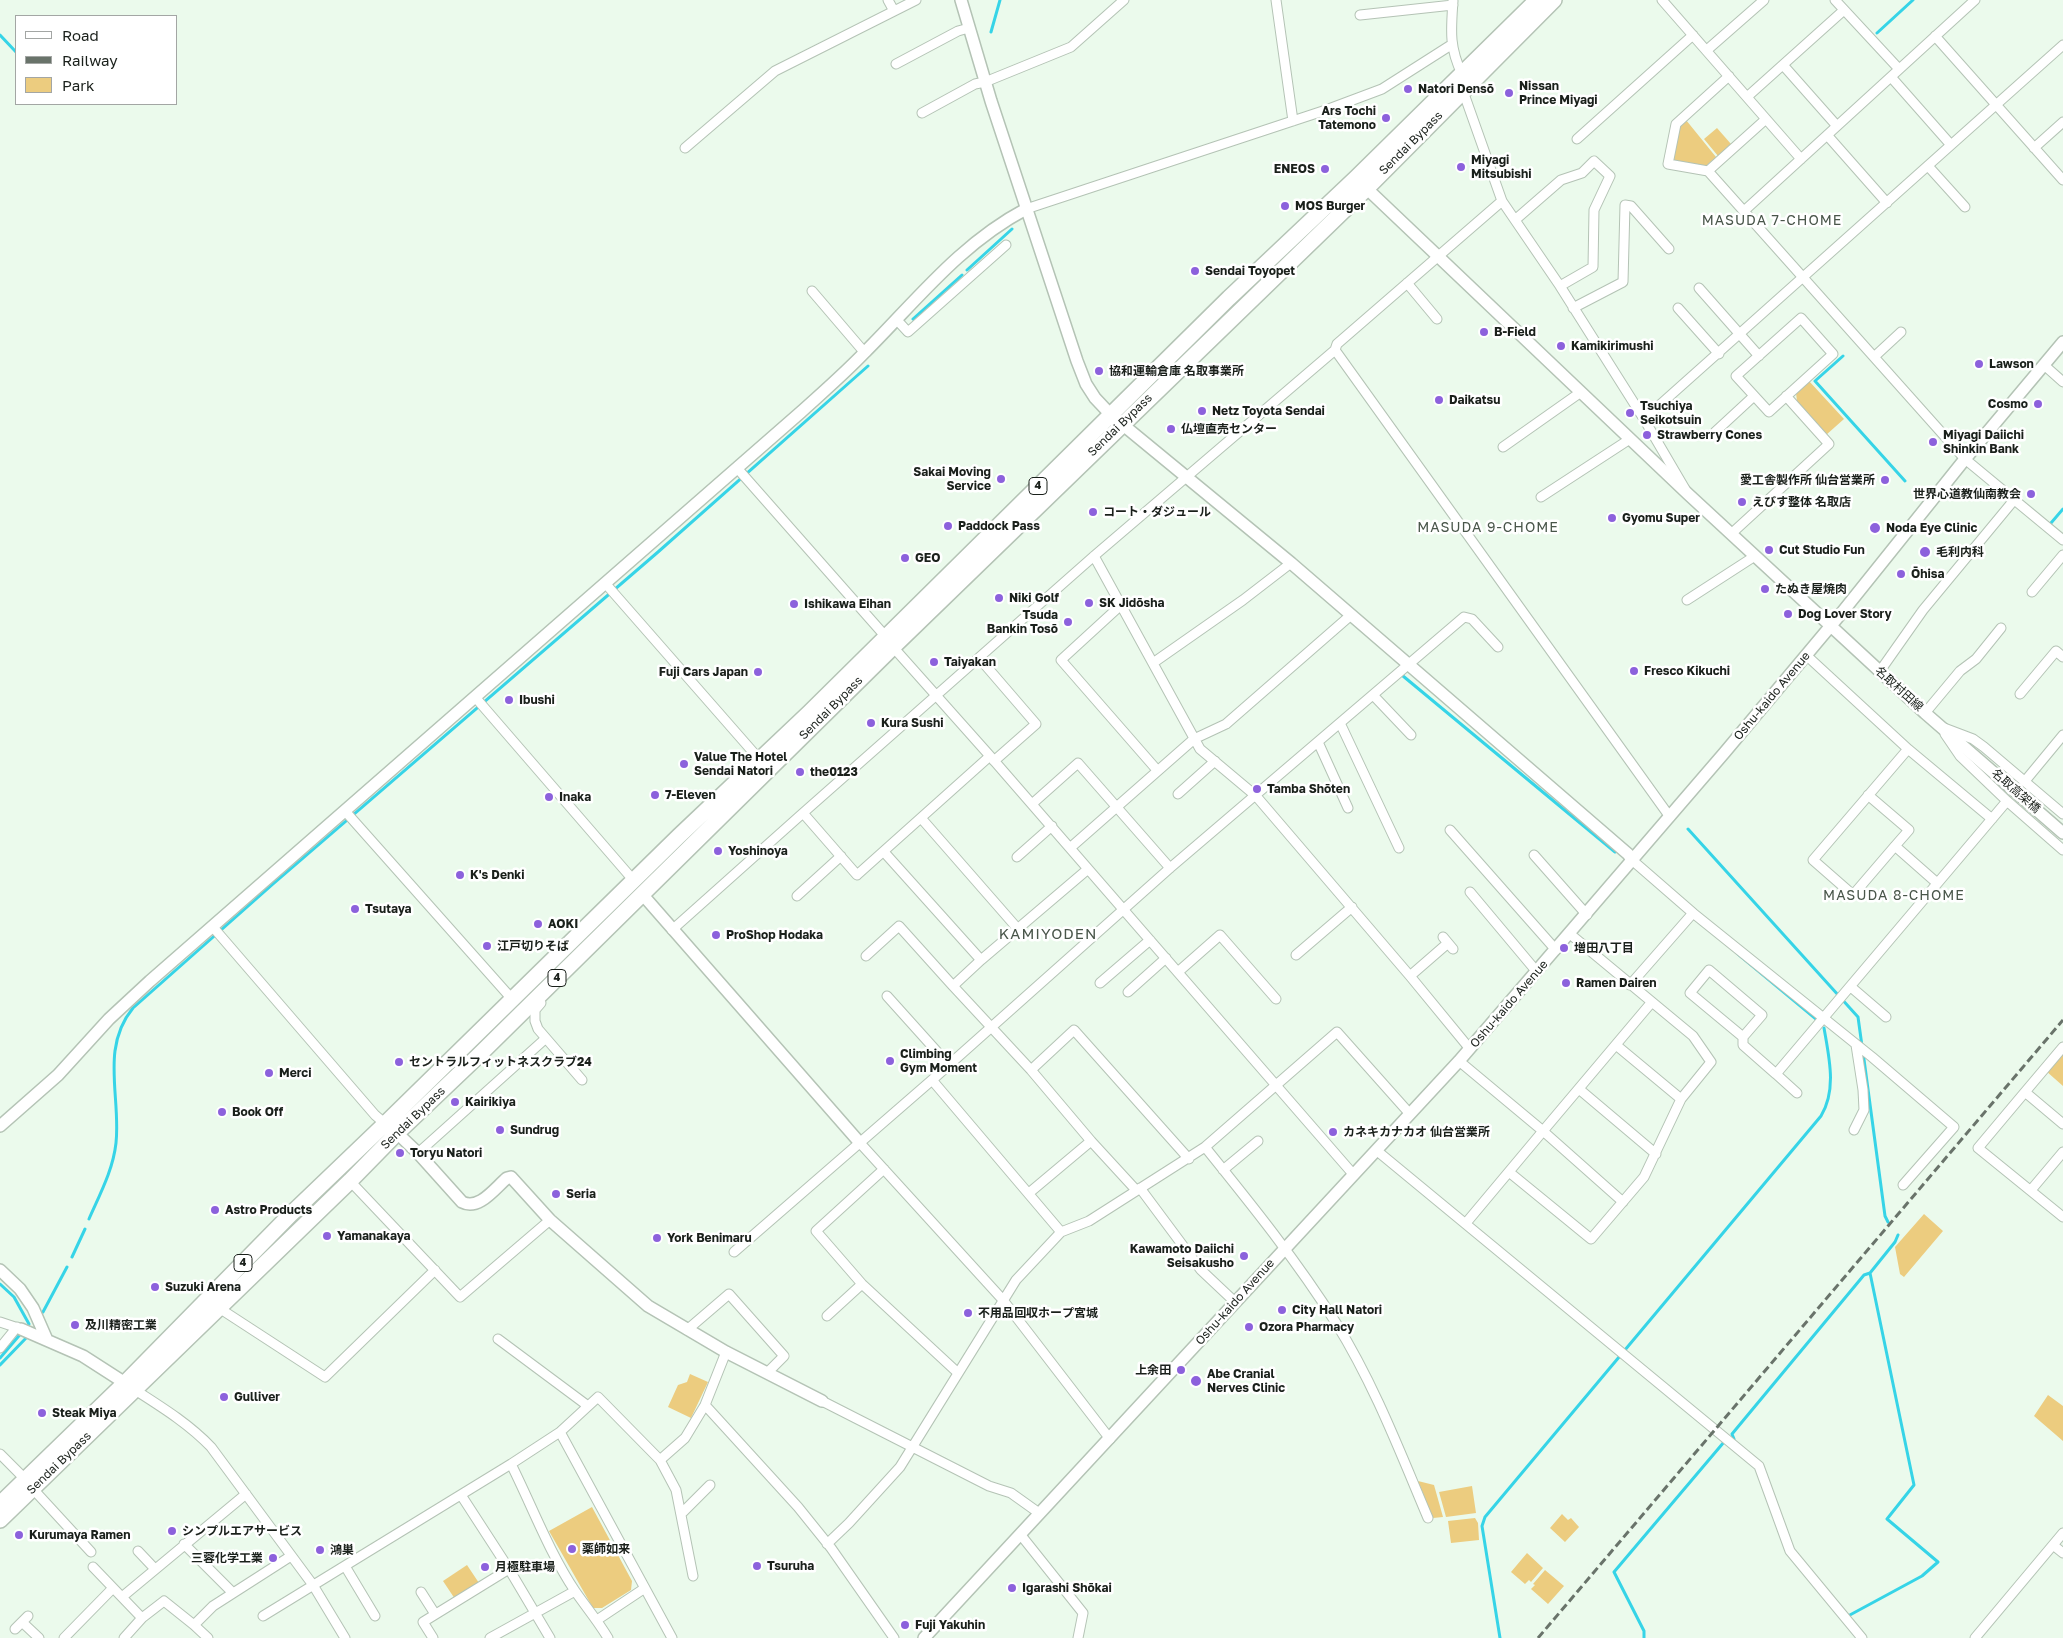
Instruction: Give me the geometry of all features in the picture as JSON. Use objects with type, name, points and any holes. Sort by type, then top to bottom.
[{"type":"highway","name":"Sendai Bypass","points":[[1361,183],[1462,74],[1537,0]]},
{"type":"highway","name":"Sendai Bypass","points":[[130,1386],[219,1308],[350,1181],[391,1128],[512,999],[638,887],[1116,419],[1361,183],[1463,92],[1554,0]]},
{"type":"highway","name":"Sendai Bypass","points":[[0,1520],[29,1484],[130,1386],[291,1214],[478,1056],[611,925],[638,887],[679,836],[889,642]]},
{"type":"highway","name":"Sendai Bypass","points":[[0,1504],[29,1484]]},
{"type":"street","points":[[888,0],[894,11]]},
{"type":"street","points":[[685,148],[775,71],[916,0]]},
{"type":"street","points":[[961,0],[1026,209],[1086,384],[1095,398],[1116,419],[1352,615],[1628,854],[1632,860],[1693,913],[1861,1048],[1954,1127],[1903,1185]]},
{"type":"street","points":[[922,113],[974,84],[985,82],[1070,47],[1124,0]]},
{"type":"street","points":[[1276,0],[1293,121]]},
{"type":"street","points":[[1662,0],[1801,159]]},
{"type":"street","points":[[1835,0],[1899,69]]},
{"type":"street","points":[[1744,211],[1975,0]]},
{"type":"street","points":[[1707,50],[1760,1]]},
{"type":"street","points":[[1360,15],[1453,3],[1451,45],[1454,58],[1462,74]]},
{"type":"street","points":[[1748,97],[1844,10]]},
{"type":"street","points":[[896,64],[958,31],[969,28]]},
{"type":"street","points":[[1577,139],[1693,35]]},
{"type":"street","points":[[1935,36],[2063,180]]},
{"type":"street","points":[[1644,419],[1719,354],[1802,277],[2063,44]]},
{"type":"street","points":[[0,1126],[58,1075],[109,1019],[217,931],[741,473],[865,353],[896,319],[973,244],[993,228],[1026,209],[1293,121],[1382,89],[1451,45]]},
{"type":"street","points":[[1783,65],[1837,126]]},
{"type":"street","points":[[1729,76],[1676,124],[1668,164],[1708,171],[1964,459],[2063,540]]},
{"type":"street","points":[[1890,77],[1951,145]]},
{"type":"street","points":[[1463,92],[1502,201],[1560,286],[1644,419],[1688,494]]},
{"type":"street","points":[[1708,171],[1766,119]]},
{"type":"street","points":[[2034,148],[2063,122]]},
{"type":"street","points":[[1827,135],[1887,203]]},
{"type":"street","points":[[1515,220],[1561,180],[1582,173],[1594,161],[1610,176],[1594,210],[1593,267],[1560,286]]},
{"type":"street","points":[[1928,166],[1965,207]]},
{"type":"street","name":"名取村田線","points":[[1361,183],[1688,494],[1925,713],[1968,750]]},
{"type":"street","points":[[672,930],[1094,556],[1335,350],[1337,344],[1502,201]]},
{"type":"street","points":[[1573,308],[1623,282],[1625,205],[1631,206],[1669,249]]},
{"type":"street","points":[[896,319],[908,332],[1006,245]]},
{"type":"street","points":[[1407,283],[1437,319]]},
{"type":"street","points":[[1699,288],[1759,356]]},
{"type":"street","points":[[812,291],[865,353]]},
{"type":"street","points":[[1678,308],[1719,354]]},
{"type":"street","points":[[1801,318],[1833,354],[1769,412],[1736,376],[1759,356],[1801,318]]},
{"type":"street","points":[[1874,357],[1901,332]]},
{"type":"street","name":"Oshu-kaido Avenue","points":[[924,1638],[1470,1049],[1587,915],[1806,655],[1964,459],[2063,342]]},
{"type":"street","points":[[1335,350],[1670,817]]},
{"type":"street","points":[[2044,365],[2063,382]]},
{"type":"street","points":[[1503,447],[1581,392]]},
{"type":"street","points":[[1715,432],[1754,396]]},
{"type":"street","points":[[1731,534],[1829,444],[1786,396]]},
{"type":"street","points":[[1541,497],[1630,439]]},
{"type":"street","points":[[741,473],[1052,826],[1353,1174]]},
{"type":"street","points":[[1880,671],[1923,610],[2014,500]]},
{"type":"street","points":[[2032,592],[2063,554]]},
{"type":"street","points":[[1094,556],[1200,749],[1256,796],[1352,907],[1470,1049]]},
{"type":"street","points":[[1687,600],[1755,556]]},
{"type":"street","points":[[1153,663],[1243,600],[1291,563]]},
{"type":"street","points":[[609,588],[760,760]]},
{"type":"street","points":[[1121,605],[1061,660],[1157,770]]},
{"type":"street","points":[[1070,848],[1194,739],[1226,724],[1352,615]]},
{"type":"street","points":[[734,1252],[932,1080],[1170,868],[1410,666],[1464,617],[1472,619],[1498,647]]},
{"type":"street","points":[[1925,713],[2001,628]]},
{"type":"street","points":[[2020,694],[2056,651],[2063,657]]},
{"type":"street","points":[[1806,655],[1908,748],[1992,818]]},
{"type":"street","points":[[803,813],[858,875],[921,818],[992,758],[1036,724],[980,659]]},
{"type":"street","points":[[1374,695],[1411,735]]},
{"type":"street","points":[[479,701],[638,887],[672,930],[1003,1300],[1110,1439]]},
{"type":"street","points":[[1340,723],[1399,848]]},
{"type":"street","points":[[1940,726],[1973,739],[2063,814]]},
{"type":"street","points":[[1940,726],[1960,756],[2007,801],[2063,850]]},
{"type":"street","points":[[2025,781],[2063,735]]},
{"type":"street","points":[[1318,742],[1348,808]]},
{"type":"street","points":[[1868,795],[1909,830],[1854,895],[1813,860],[1868,795],[1908,748]]},
{"type":"street","name":"名取高架橋","points":[[1968,750],[2063,833]]},
{"type":"street","points":[[1178,794],[1215,761]]},
{"type":"street","points":[[1032,804],[1078,763],[1170,868]]},
{"type":"street","points":[[1776,1074],[2007,801]]},
{"type":"street","points":[[349,816],[512,999]]},
{"type":"street","points":[[921,818],[1018,929]]},
{"type":"street","points":[[1018,857],[1052,826]]},
{"type":"street","points":[[1450,830],[1556,950]]},
{"type":"street","points":[[1895,846],[1937,882]]},
{"type":"street","points":[[884,852],[981,960]]},
{"type":"street","points":[[1534,855],[1587,915]]},
{"type":"street","points":[[797,896],[841,856]]},
{"type":"street","points":[[953,986],[1088,869]]},
{"type":"street","points":[[1470,892],[1536,972]]},
{"type":"street","points":[[1296,955],[1352,907]]},
{"type":"street","points":[[1630,985],[1693,913]]},
{"type":"street","points":[[582,1080],[538,1029],[535,1020],[535,1010],[592,952],[611,925]]},
{"type":"street","points":[[866,956],[899,926],[1031,1070],[1091,1141],[1138,1189],[1201,1270],[1236,1303]]},
{"type":"street","points":[[217,931],[375,1115],[418,1153],[462,1202],[467,1204],[479,1202],[506,1178],[511,1177],[550,1220],[648,1306],[726,1352],[989,1486],[1011,1494],[1039,1513]]},
{"type":"street","points":[[1509,1172],[1590,1239],[1644,1177],[1681,1099],[1711,1062],[1693,1036],[1570,934]]},
{"type":"street","points":[[1178,972],[1220,935],[1276,999]]},
{"type":"street","points":[[1100,982],[1150,940]]},
{"type":"street","points":[[1410,976],[1448,943]]},
{"type":"street","points":[[1128,992],[1166,958]]},
{"type":"street","points":[[1744,1038],[1690,993],[1709,970],[1762,1015],[1744,1038],[1743,1045],[1797,1093]]},
{"type":"street","points":[[1851,987],[1886,1017]]},
{"type":"street","points":[[887,996],[949,1065]]},
{"type":"street","points":[[1466,1223],[1651,1002]]},
{"type":"street","points":[[1031,1070],[1074,1030],[1189,1158]]},
{"type":"street","points":[[827,1544],[900,1467],[1016,1280],[1061,1232],[1089,1221],[1205,1147],[1337,1032],[1410,1114]]},
{"type":"street","points":[[418,1153],[545,1039]]},
{"type":"street","points":[[1616,1045],[1681,1099]]},
{"type":"street","points":[[1854,1130],[1864,1110],[1861,1048]]},
{"type":"street","points":[[2063,1048],[1978,1148],[2063,1217]]},
{"type":"street","points":[[1459,1061],[1623,1202]]},
{"type":"street","points":[[932,1080],[1061,1232]]},
{"type":"street","points":[[1579,1089],[1656,1154]]},
{"type":"street","points":[[2025,1092],[2063,1124]]},
{"type":"street","points":[[1029,1193],[1091,1141]]},
{"type":"street","points":[[1223,1170],[1258,1141]]},
{"type":"street","points":[[1205,1147],[1285,1248],[1337,1325],[1372,1391],[1428,1518]]},
{"type":"street","points":[[1376,1150],[1758,1466],[1790,1551],[1862,1638]]},
{"type":"street","points":[[2031,1190],[2063,1152]]},
{"type":"street","points":[[884,1169],[816,1231],[862,1284],[958,1373]]},
{"type":"street","points":[[350,1181],[460,1297],[550,1220]]},
{"type":"street","points":[[0,1270],[20,1289],[33,1308],[42,1338]]},
{"type":"street","points":[[219,1308],[325,1378],[435,1270]]},
{"type":"street","points":[[827,1316],[862,1284]]},
{"type":"street","points":[[687,1330],[729,1294],[784,1356],[767,1373]]},
{"type":"street","points":[[0,1322],[19,1328],[83,1356],[199,1433],[313,1585],[345,1638]]},
{"type":"street","points":[[0,1348],[19,1328]]},
{"type":"street","points":[[498,1340],[588,1406]]},
{"type":"street","points":[[660,1460],[685,1438],[704,1405],[726,1352]]},
{"type":"street","points":[[263,1616],[512,1464],[560,1432],[598,1397],[660,1460],[676,1490],[693,1576]]},
{"type":"street","points":[[704,1405],[798,1507],[827,1544],[894,1638]]},
{"type":"street","points":[[560,1432],[672,1638]]},
{"type":"street","points":[[0,1454],[91,1552]]},
{"type":"street","points":[[512,1464],[557,1560],[575,1591],[608,1638]]},
{"type":"street","points":[[681,1514],[710,1486]]},
{"type":"street","points":[[122,1597],[246,1494]]},
{"type":"street","points":[[461,1495],[536,1612],[550,1638]]},
{"type":"street","points":[[1975,1638],[2063,1533]]},
{"type":"street","points":[[1020,1534],[1083,1612],[1078,1638]]},
{"type":"street","points":[[184,1544],[233,1593]]},
{"type":"street","points":[[2053,1545],[2063,1553]]},
{"type":"street","points":[[138,1551],[155,1569]]},
{"type":"street","points":[[194,1624],[213,1606],[291,1556]]},
{"type":"street","points":[[345,1566],[376,1616]]},
{"type":"street","points":[[93,1567],[142,1618]]},
{"type":"street","points":[[433,1638],[423,1622],[509,1569]]},
{"type":"street","points":[[64,1638],[113,1588]]},
{"type":"street","points":[[597,1620],[645,1588]]},
{"type":"street","points":[[493,1637],[575,1591]]},
{"type":"street","points":[[421,1592],[435,1614]]},
{"type":"street","points":[[124,1638],[142,1618],[164,1600],[208,1638]]},
{"type":"street","points":[[22,1622],[39,1638]]},
{"type":"green space","points":[[1686,120],[1716,157],[1706,166],[1673,160],[1680,126]]},
{"type":"green space","points":[[1717,128],[1731,144],[1718,156],[1704,139]]},
{"type":"green space","points":[[1809,381],[1844,419],[1826,435],[1797,402],[1796,392]]},
{"type":"green space","points":[[2063,1051],[2063,1086],[2046,1071]]},
{"type":"green space","points":[[1924,1214],[1943,1231],[1904,1277],[1900,1274],[1895,1247]]},
{"type":"green space","points":[[690,1374],[708,1382],[691,1418],[668,1407],[678,1385],[687,1382]]},
{"type":"green space","points":[[2048,1395],[2063,1406],[2063,1441],[2034,1416]]},
{"type":"green space","points":[[1418,1481],[1434,1485],[1443,1517],[1433,1518]]},
{"type":"green space","points":[[1472,1486],[1476,1513],[1446,1517],[1439,1492]]},
{"type":"green space","points":[[592,1507],[632,1581],[631,1590],[602,1608],[593,1608],[549,1531]]},
{"type":"green space","points":[[1562,1514],[1568,1520],[1571,1518],[1579,1527],[1565,1542],[1550,1528]]},
{"type":"green space","points":[[1475,1518],[1478,1523],[1479,1540],[1451,1543],[1448,1521]]},
{"type":"green space","points":[[1527,1553],[1543,1568],[1531,1582],[1529,1580],[1525,1584],[1511,1572]]},
{"type":"green space","points":[[467,1565],[479,1583],[455,1599],[443,1581]]},
{"type":"green space","points":[[1545,1570],[1564,1586],[1548,1604],[1531,1589]]},
{"type":"waterway","points":[[991,32],[1000,0]]},
{"type":"waterway","points":[[1877,33],[1913,0]]},
{"type":"waterway","points":[[0,35],[15,51]]},
{"type":"waterway","points":[[967,270],[1012,229]]},
{"type":"waterway","points":[[913,319],[962,275]]},
{"type":"waterway","points":[[1843,356],[1815,381],[1905,481]]},
{"type":"waterway","points":[[89,1219],[106,1182],[112,1163],[117,1126],[114,1056],[123,1023],[133,1008],[273,884],[658,552],[868,366]]},
{"type":"waterway","points":[[2051,523],[2063,509]]},
{"type":"waterway","points":[[1403,676],[1615,852]]},
{"type":"waterway","points":[[1688,829],[1858,1017],[1862,1046]]},
{"type":"waterway","points":[[1738,954],[1816,1019]]},
{"type":"waterway","points":[[1500,1638],[1482,1526],[1485,1517],[1821,1116],[1826,1106],[1830,1084],[1824,1028]]},
{"type":"waterway","points":[[1863,1052],[1885,1216],[1888,1222]]},
{"type":"waterway","points":[[72,1257],[85,1229]]},
{"type":"waterway","points":[[1848,1616],[1922,1576],[1938,1562],[1887,1519],[1914,1485],[1870,1273],[1895,1242],[1898,1235]]},
{"type":"waterway","points":[[43,1312],[67,1267]]},
{"type":"waterway","points":[[1734,1439],[1732,1434],[1864,1275],[1870,1273]]},
{"type":"waterway","points":[[0,1284],[14,1297],[29,1324],[0,1358]]},
{"type":"waterway","points":[[0,1365],[28,1336]]},
{"type":"waterway","points":[[1644,1638],[1644,1631],[1614,1572],[1724,1442],[1727,1443]]},
{"type":"railway","points":[[1538,1638],[2063,1020]]},
{"type":"place","name":"Natori Densō","points":[[1408,89]]},
{"type":"place","name":"Nissan Prince Miyagi","points":[[1509,93]]},
{"type":"place","name":"Ars Tochi Tatemono","points":[[1386,118]]},
{"type":"place","name":"Miyagi Mitsubishi","points":[[1461,167]]},
{"type":"place","name":"ENEOS","points":[[1325,169]]},
{"type":"place","name":"MOS Burger","points":[[1285,206]]},
{"type":"place","name":"Sendai Toyopet","points":[[1195,271]]},
{"type":"place","name":"B-Field","points":[[1484,332]]},
{"type":"place","name":"Kamikirimushi","points":[[1561,346]]},
{"type":"place","name":"Lawson","points":[[1979,364]]},
{"type":"place","name":"協和運輸倉庫 名取事業所","points":[[1099,371]]},
{"type":"place","name":"Daikatsu","points":[[1439,400]]},
{"type":"place","name":"Cosmo","points":[[2038,404]]},
{"type":"place","name":"Netz Toyota Sendai","points":[[1202,411]]},
{"type":"place","name":"Tsuchiya Seikotsuin","points":[[1630,413]]},
{"type":"place","name":"仏壇直売センター","points":[[1171,429]]},
{"type":"place","name":"Strawberry Cones","points":[[1647,435]]},
{"type":"place","name":"Miyagi Daiichi Shinkin Bank","points":[[1933,442]]},
{"type":"place","name":"Sakai Moving Service","points":[[1001,479]]},
{"type":"place","name":"愛工舎製作所 仙台営業所","points":[[1885,480]]},
{"type":"place","name":"世界心道教仙南教会","points":[[2031,494]]},
{"type":"place","name":"えびす整体 名取店","points":[[1742,502]]},
{"type":"place","name":"コート・ダジュール","points":[[1093,512]]},
{"type":"place","name":"Gyomu Super","points":[[1612,518]]},
{"type":"place","name":"Paddock Pass","points":[[948,526]]},
{"type":"place","name":"Noda Eye Clinic","points":[[1875,528]]},
{"type":"place","name":"Cut Studio Fun","points":[[1769,550]]},
{"type":"place","name":"毛利内科","points":[[1925,552]]},
{"type":"place","name":"GEO","points":[[905,558]]},
{"type":"place","name":"Ōhisa","points":[[1901,574]]},
{"type":"place","name":"たぬき屋焼肉","points":[[1765,589]]},
{"type":"place","name":"Niki Golf","points":[[999,598]]},
{"type":"place","name":"SK Jidōsha","points":[[1089,603]]},
{"type":"place","name":"Ishikawa Eihan","points":[[794,604]]},
{"type":"place","name":"Dog Lover Story","points":[[1788,614]]},
{"type":"place","name":"Tsuda Bankin Tosō","points":[[1068,622]]},
{"type":"place","name":"Taiyakan","points":[[934,662]]},
{"type":"place","name":"Fresco Kikuchi","points":[[1634,671]]},
{"type":"place","name":"Fuji Cars Japan","points":[[758,672]]},
{"type":"place","name":"Ibushi","points":[[509,700]]},
{"type":"place","name":"Kura Sushi","points":[[871,723]]},
{"type":"place","name":"Value The Hotel Sendai Natori","points":[[684,764]]},
{"type":"place","name":"the0123","points":[[800,772]]},
{"type":"place","name":"Tamba Shōten","points":[[1257,789]]},
{"type":"place","name":"7-Eleven","points":[[655,795]]},
{"type":"place","name":"Inaka","points":[[549,797]]},
{"type":"place","name":"Yoshinoya","points":[[718,851]]},
{"type":"place","name":"K's Denki","points":[[460,875]]},
{"type":"place","name":"Tsutaya","points":[[355,909]]},
{"type":"place","name":"AOKI","points":[[538,924]]},
{"type":"place","name":"ProShop Hodaka","points":[[716,935]]},
{"type":"place","name":"江戸切りそば","points":[[487,946]]},
{"type":"place","name":"増田八丁目","points":[[1564,948]]},
{"type":"place","name":"Ramen Dairen","points":[[1566,983]]},
{"type":"place","name":"Climbing Gym Moment","points":[[890,1061]]},
{"type":"place","name":"セントラルフィットネスクラブ24","points":[[399,1062]]},
{"type":"place","name":"Merci","points":[[269,1073]]},
{"type":"place","name":"Kairikiya","points":[[455,1102]]},
{"type":"place","name":"Book Off","points":[[222,1112]]},
{"type":"place","name":"Sundrug","points":[[500,1130]]},
{"type":"place","name":"カネキカナカオ 仙台営業所","points":[[1333,1132]]},
{"type":"place","name":"Toryu Natori","points":[[400,1153]]},
{"type":"place","name":"Seria","points":[[556,1194]]},
{"type":"place","name":"Astro Products","points":[[215,1210]]},
{"type":"place","name":"Yamanakaya","points":[[327,1236]]},
{"type":"place","name":"York Benimaru","points":[[657,1238]]},
{"type":"place","name":"Kawamoto Daiichi Seisakusho","points":[[1244,1256]]},
{"type":"place","name":"Suzuki Arena","points":[[155,1287]]},
{"type":"place","name":"City Hall Natori","points":[[1282,1310]]},
{"type":"place","name":"不用品回収ホープ宮城","points":[[968,1313]]},
{"type":"place","name":"及川精密工業","points":[[75,1325]]},
{"type":"place","name":"Ozora Pharmacy","points":[[1249,1327]]},
{"type":"place","name":"上余田","points":[[1181,1370]]},
{"type":"place","name":"Abe Cranial Nerves Clinic","points":[[1196,1381]]},
{"type":"place","name":"Gulliver","points":[[224,1397]]},
{"type":"place","name":"Steak Miya","points":[[42,1413]]},
{"type":"place","name":"シンプルエアサービス","points":[[172,1531]]},
{"type":"place","name":"Kurumaya Ramen","points":[[19,1535]]},
{"type":"place","name":"薬師如来","points":[[572,1549]]},
{"type":"place","name":"鴻巣","points":[[320,1550]]},
{"type":"place","name":"三蓉化学工業","points":[[273,1558]]},
{"type":"place","name":"Tsuruha","points":[[757,1566]]},
{"type":"place","name":"月極駐車場","points":[[485,1567]]},
{"type":"place","name":"Igarashi Shōkai","points":[[1012,1588]]},
{"type":"place","name":"Fuji Yakuhin","points":[[905,1625]]},
{"type":"district","name":"MASUDA 7-CHOME","points":[[1772,221]]},
{"type":"district","name":"MASUDA 9-CHOME","points":[[1488,528]]},
{"type":"district","name":"MASUDA 8-CHOME","points":[[1894,896]]},
{"type":"district","name":"KAMIYODEN","points":[[1048,934]]}]
